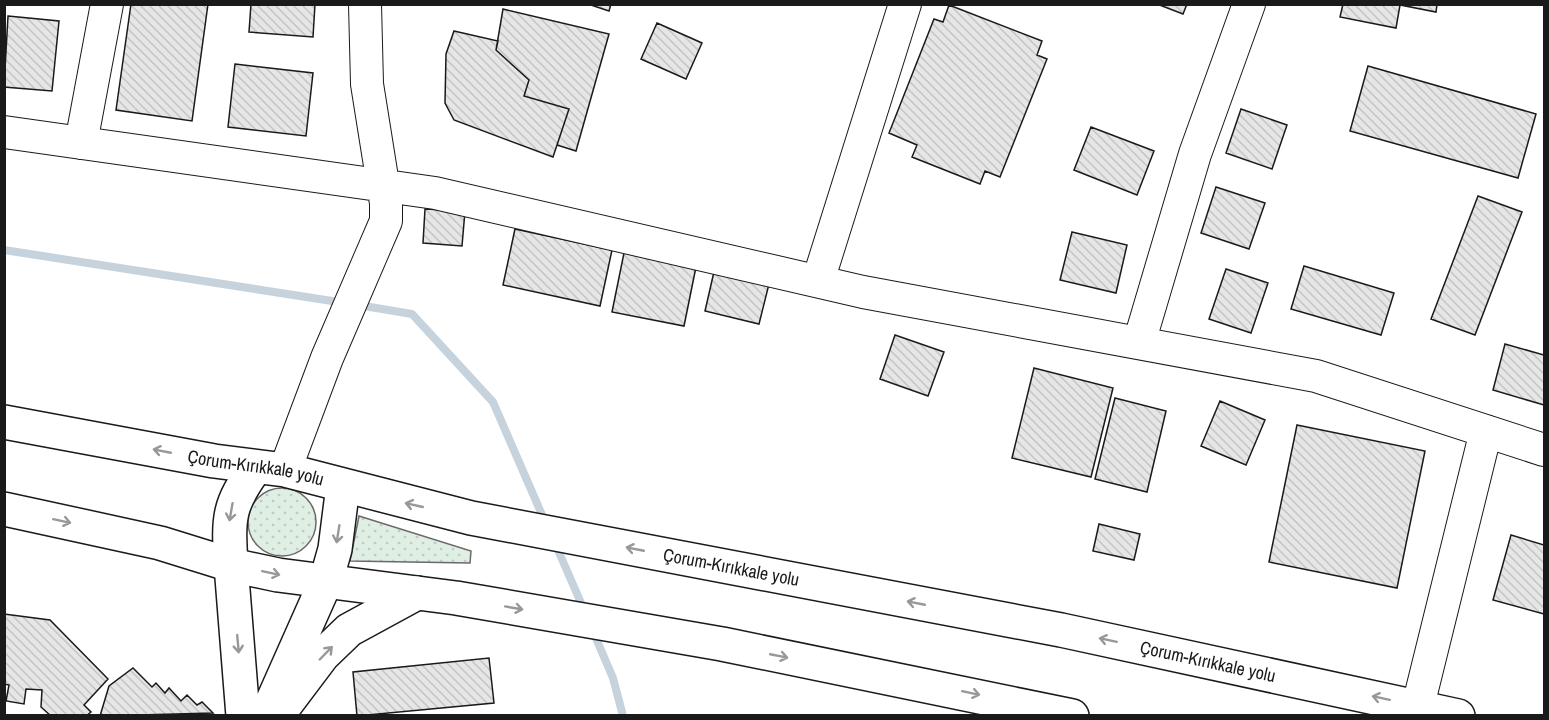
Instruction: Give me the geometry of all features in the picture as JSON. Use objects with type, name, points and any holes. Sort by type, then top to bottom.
[{"type":"main road","name":"Çorum-Kırıkkale yolu","points":[[4,422],[214,461],[271,468],[471,518],[1061,630],[1458,716]]},
{"type":"main road","points":[[243,716],[229,527],[233,500],[271,468]]},
{"type":"main road","points":[[266,716],[326,581],[336,549],[343,486]]},
{"type":"main road","points":[[4,509],[160,543],[286,577],[417,592],[722,644],[1072,716]]},
{"type":"main road","points":[[277,716],[323,655],[349,630],[417,592]]},
{"type":"street","points":[[81,143],[107,4]]},
{"type":"street","points":[[271,468],[327,358],[386,221],[368,84],[365,4]]},
{"type":"street","points":[[819,281],[905,4]]},
{"type":"street","points":[[1139,343],[1195,154],[1249,4]]},
{"type":"street","points":[[4,132],[435,193],[819,281],[1316,376],[1545,450]]},
{"type":"street","points":[[1418,706],[1486,431]]},
{"type":"green space","points":[[282,488],[295,491],[306,498],[313,509],[316,522],[313,535],[306,546],[295,553],[282,556],[269,553],[258,546],[251,535],[248,522],[251,509],[258,498],[269,491]]},
{"type":"green space","points":[[359,516],[471,551],[470,563],[350,561]]},
{"type":"building","points":[[131,4],[208,4],[192,121],[116,110]]},
{"type":"building","points":[[251,4],[315,4],[313,37],[249,32]]},
{"type":"building","points":[[588,4],[611,4],[609,11]]},
{"type":"building","points":[[1157,4],[1187,4],[1183,14]]},
{"type":"building","points":[[1343,4],[1437,4],[1436,12],[1400,5],[1396,28],[1340,17]]},
{"type":"building","points":[[949,5],[1042,41],[1037,55],[1047,59],[1000,177],[985,171],[980,184],[912,157],[917,145],[889,133],[934,19],[943,22]]},
{"type":"building","points":[[503,9],[609,34],[576,151],[557,145],[569,109],[524,96],[529,80],[496,50]]},
{"type":"building","points":[[8,16],[59,21],[52,91],[4,87]]},
{"type":"building","points":[[657,23],[702,43],[686,79],[641,59]]},
{"type":"building","points":[[454,31],[498,41],[496,50],[529,80],[524,96],[569,109],[553,157],[454,120],[445,103],[446,54]]},
{"type":"building","points":[[235,64],[313,73],[306,136],[228,127]]},
{"type":"building","points":[[1368,66],[1536,114],[1518,178],[1350,131]]},
{"type":"building","points":[[1241,109],[1287,125],[1272,169],[1226,153]]},
{"type":"building","points":[[1091,127],[1154,151],[1137,195],[1074,170]]},
{"type":"building","points":[[1216,187],[1265,203],[1249,249],[1201,233]]},
{"type":"building","points":[[1478,196],[1522,212],[1475,335],[1431,319]]},
{"type":"building","points":[[425,209],[465,211],[462,246],[423,243]]},
{"type":"building","points":[[515,229],[612,250],[600,306],[503,285]]},
{"type":"building","points":[[1072,232],[1127,245],[1116,293],[1060,280]]},
{"type":"building","points":[[625,248],[697,262],[684,326],[612,312]]},
{"type":"building","points":[[716,263],[771,276],[759,324],[705,311]]},
{"type":"building","points":[[1304,266],[1394,293],[1381,335],[1291,309]]},
{"type":"building","points":[[1226,269],[1268,283],[1251,333],[1209,319]]},
{"type":"building","points":[[895,335],[944,352],[928,396],[880,379]]},
{"type":"building","points":[[1505,344],[1544,355],[1544,405],[1493,390]]},
{"type":"building","points":[[1034,368],[1113,388],[1091,477],[1012,458]]},
{"type":"building","points":[[1115,398],[1166,411],[1147,492],[1095,479]]},
{"type":"building","points":[[1220,401],[1265,420],[1246,465],[1201,446]]},
{"type":"building","points":[[1297,425],[1425,451],[1397,588],[1269,562]]},
{"type":"building","points":[[1099,524],[1140,534],[1134,560],[1093,551]]},
{"type":"building","points":[[1511,535],[1544,545],[1544,614],[1493,600]]},
{"type":"building","points":[[4,614],[50,620],[108,679],[84,705],[91,712],[86,716],[51,716],[41,707],[42,690],[26,689],[24,704],[6,701],[9,685],[4,684]]},
{"type":"building","points":[[489,658],[494,703],[357,716],[353,672]]},
{"type":"building","points":[[133,668],[152,687],[156,683],[165,693],[169,688],[181,701],[187,695],[197,705],[202,702],[213,713],[100,716],[109,686]]},
{"type":"waterway","points":[[4,250],[345,303]]},
{"type":"waterway","points":[[358,305],[412,314],[493,402],[546,524]]},
{"type":"waterway","points":[[554,541],[585,612]]},
{"type":"waterway","points":[[592,629],[613,678],[623,716]]}]
